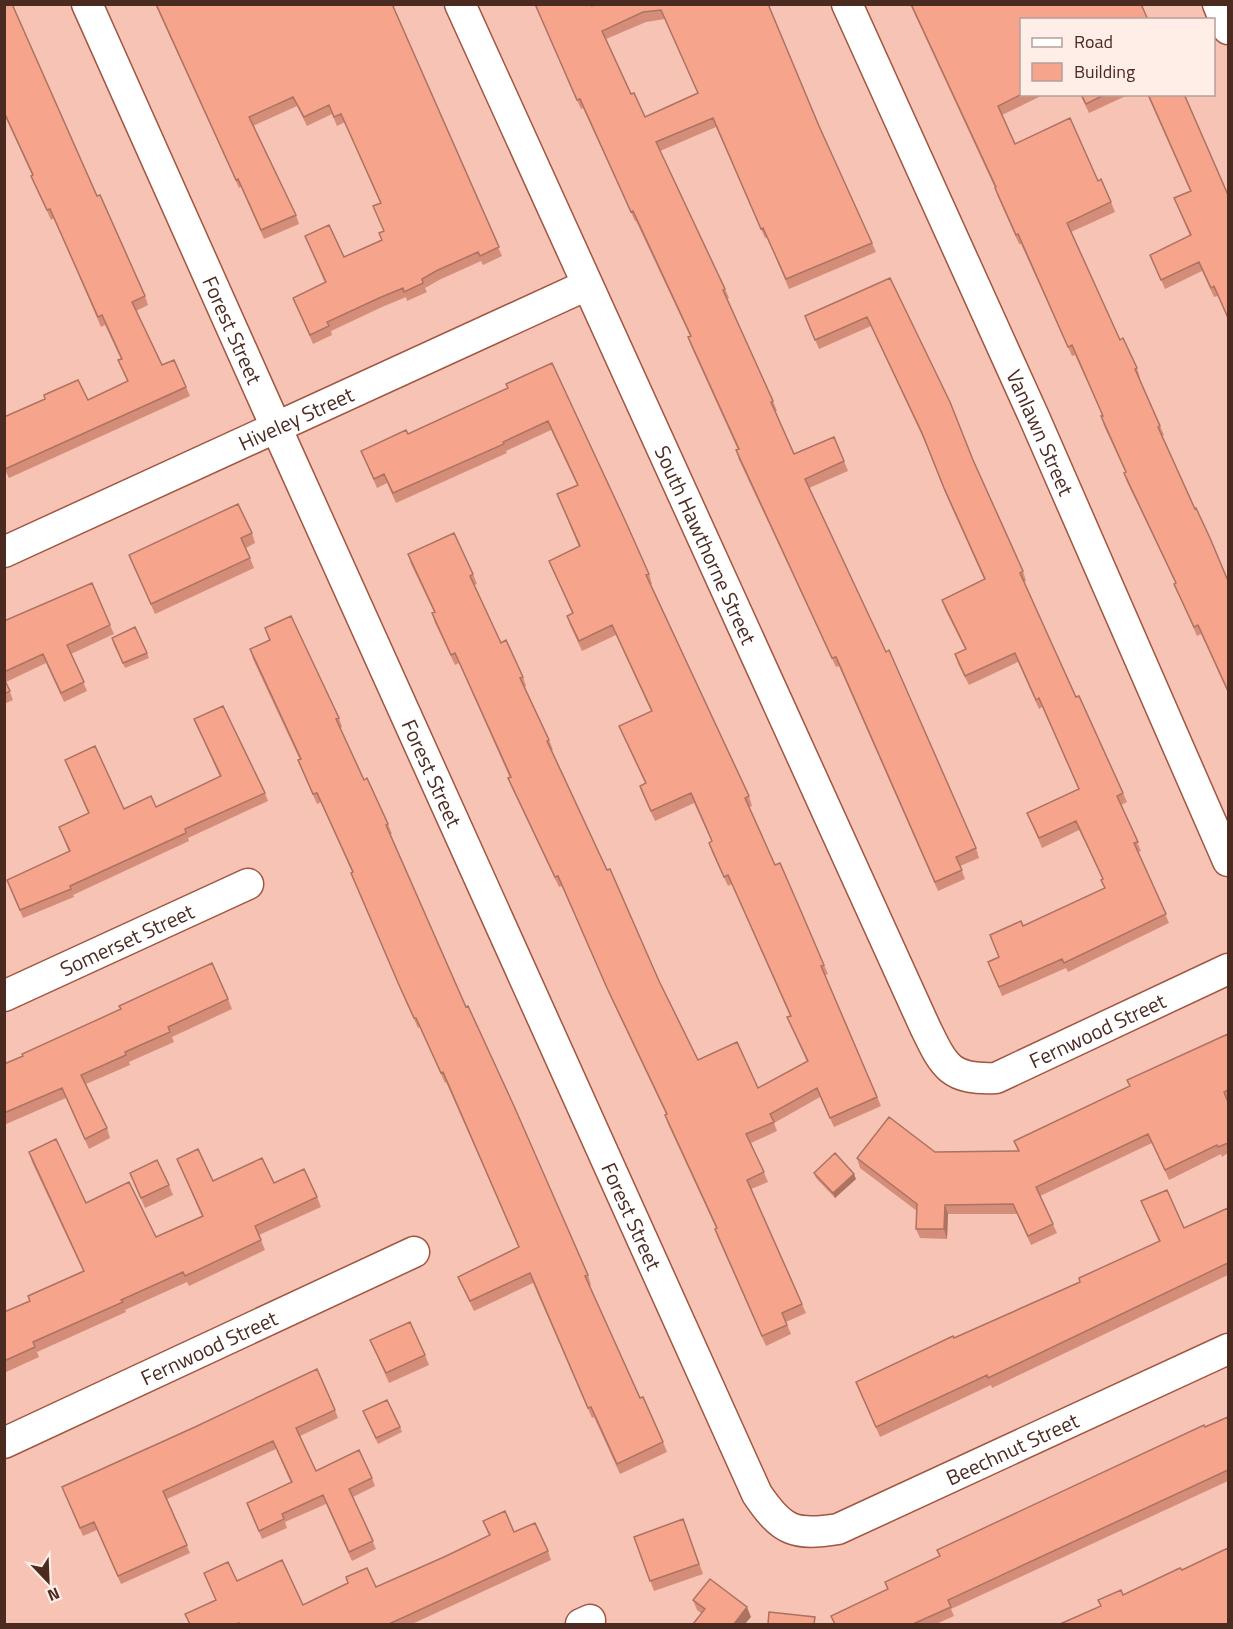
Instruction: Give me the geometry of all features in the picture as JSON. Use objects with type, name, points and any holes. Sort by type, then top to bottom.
[{"type":"street","name":"Forest Street","points":[[87,4],[757,1494],[769,1512],[792,1530]]},
{"type":"street","name":"South Hawthorne Street","points":[[460,4],[925,1027],[938,1054],[950,1070],[962,1076]]},
{"type":"street","name":"Vanlawn Street","points":[[847,4],[1029,406],[1228,861]]},
{"type":"street","points":[[1218,4],[1228,29]]},
{"type":"street","name":"Hiveley Street","points":[[4,552],[587,285]]},
{"type":"street","name":"Somerset Street","points":[[4,996],[248,884]]},
{"type":"street","name":"Fernwood Street","points":[[962,1076],[976,1079],[996,1078],[1228,969]]},
{"type":"street","name":"Fernwood Street","points":[[4,1443],[414,1252]]},
{"type":"street","name":"Beechnut Street","points":[[792,1530],[813,1533],[838,1529],[1228,1349]]},
{"type":"building","points":[[4,4],[12,4],[97,196],[100,195],[145,296],[132,302],[162,365],[174,360],[186,387],[5,469],[4,417],[45,399],[44,395],[78,380],[88,400],[128,381],[118,360],[122,359],[102,315],[98,317],[50,209],[47,210],[31,176],[33,175],[4,112]]},
{"type":"building","points":[[156,4],[392,4],[499,247],[480,256],[478,252],[436,271],[422,279],[423,283],[404,292],[403,288],[379,298],[327,322],[329,326],[310,335],[293,298],[326,282],[305,236],[329,225],[344,257],[382,240],[379,233],[384,231],[373,206],[381,203],[341,114],[334,117],[329,105],[304,117],[293,97],[249,117],[296,215],[261,230]]},
{"type":"building","points":[[535,4],[591,4],[592,6],[595,4],[768,4],[819,126],[872,243],[786,279],[763,228],[761,229],[713,118],[656,142],[725,289],[723,290],[794,454],[834,437],[844,461],[805,479],[886,652],[889,650],[976,848],[956,857],[962,870],[935,882],[836,657],[832,658],[736,450],[739,449],[688,337],[691,336],[580,99],[577,100]],"holes":[[[661,10],[698,93],[645,117],[634,93],[631,94],[602,31],[643,12]]]},
{"type":"building","points":[[911,4],[1141,4],[1147,18],[1020,18],[1020,95],[998,106],[1015,144],[1070,118],[1098,181],[1101,179],[1111,202],[1067,223],[1120,340],[1123,338],[1137,368],[1135,369],[1160,426],[1158,427],[1228,581],[1228,691],[1198,625],[1194,627],[1174,584],[1176,583],[1124,473],[1126,472],[1072,345],[1068,347]]},
{"type":"building","points":[[1082,96],[1102,96],[1086,104]]},
{"type":"building","points":[[1149,96],[1185,96],[1228,195],[1228,318],[1214,286],[1211,288],[1199,262],[1161,280],[1150,255],[1191,235],[1174,198],[1191,191]]},
{"type":"building","points":[[890,278],[950,402],[973,460],[1023,571],[1020,573],[1076,697],[1079,696],[1123,793],[1117,796],[1138,842],[1134,843],[1166,914],[1064,963],[1062,959],[999,987],[988,962],[999,957],[990,935],[1021,921],[1023,926],[1105,888],[1076,821],[1039,838],[1027,813],[1079,789],[1039,698],[1036,700],[1015,653],[965,676],[955,654],[966,649],[942,600],[985,579],[922,433],[867,317],[815,340],[805,316]]},
{"type":"building","points":[[552,363],[649,574],[646,575],[749,796],[745,798],[775,865],[780,863],[877,1097],[830,1118],[817,1088],[770,1114],[774,1122],[746,1134],[764,1172],[747,1180],[802,1304],[782,1313],[787,1325],[762,1336],[715,1229],[717,1228],[665,1115],[667,1114],[607,988],[558,876],[555,877],[508,778],[511,777],[455,653],[451,655],[432,613],[435,612],[408,554],[454,533],[473,574],[470,576],[501,643],[506,640],[523,677],[520,678],[549,740],[547,741],[607,870],[610,869],[659,981],[698,1060],[737,1042],[758,1088],[808,1061],[787,1017],[791,1016],[728,875],[724,877],[709,843],[712,841],[691,793],[651,811],[640,786],[646,783],[619,726],[652,711],[612,625],[579,641],[567,616],[573,613],[549,561],[580,546],[557,494],[578,485],[548,421],[503,442],[504,444],[393,493],[384,474],[374,479],[361,451],[406,430],[408,434],[508,388],[506,384]]},
{"type":"building","points":[[238,504],[252,533],[241,538],[250,558],[151,604],[129,555]]},
{"type":"building","points":[[92,583],[110,625],[67,645],[84,682],[61,693],[43,654],[4,672],[4,621]]},
{"type":"building","points":[[291,616],[339,718],[336,719],[364,780],[367,778],[388,824],[386,825],[466,1007],[468,1006],[514,1106],[588,1275],[585,1276],[640,1398],[643,1397],[663,1442],[617,1464],[591,1407],[588,1408],[530,1273],[470,1301],[458,1277],[519,1247],[443,1072],[441,1073],[414,1018],[351,873],[353,872],[317,793],[313,794],[298,760],[301,759],[250,649],[270,640],[265,628]]},
{"type":"building","points":[[135,627],[147,653],[123,663],[112,638]]},
{"type":"building","points":[[4,679],[10,691],[4,694]]},
{"type":"building","points":[[223,706],[265,793],[185,829],[186,833],[70,886],[71,889],[20,910],[7,880],[70,851],[59,827],[89,813],[65,760],[95,746],[124,809],[151,796],[156,807],[221,776],[194,719]]},
{"type":"building","points":[[212,963],[228,999],[168,1027],[170,1032],[125,1052],[126,1055],[81,1075],[107,1128],[85,1139],[62,1088],[4,1113],[4,1064],[121,1009],[119,1006]]},
{"type":"building","points":[[1228,1034],[1228,1090],[1224,1092],[1228,1102],[1228,1143],[1218,1147],[1217,1145],[1165,1170],[1148,1134],[1036,1187],[1053,1224],[1028,1236],[1013,1204],[945,1205],[944,1229],[916,1229],[917,1204],[857,1158],[889,1117],[935,1152],[1019,1151],[1014,1141],[1130,1086],[1127,1080]]},
{"type":"building","points":[[56,1139],[86,1203],[129,1182],[156,1237],[203,1216],[177,1159],[198,1149],[213,1181],[262,1158],[274,1183],[304,1169],[317,1197],[255,1226],[261,1240],[185,1276],[183,1272],[121,1300],[123,1302],[33,1342],[35,1347],[4,1361],[4,1312],[30,1301],[28,1296],[84,1271],[29,1152]]},
{"type":"building","points":[[835,1153],[854,1174],[833,1193],[814,1173]]},
{"type":"building","points":[[157,1160],[169,1185],[141,1198],[130,1173]]},
{"type":"building","points":[[1167,1190],[1184,1228],[1228,1208],[1228,1263],[988,1378],[987,1375],[876,1427],[856,1382],[953,1336],[954,1338],[1080,1282],[1079,1278],[1160,1241],[1141,1201]]},
{"type":"building","points":[[410,1322],[425,1355],[386,1373],[370,1340]]},
{"type":"building","points":[[317,1369],[335,1410],[296,1428],[316,1471],[359,1450],[372,1478],[349,1489],[373,1541],[349,1552],[323,1495],[282,1514],[284,1519],[259,1531],[247,1503],[292,1482],[273,1441],[163,1491],[187,1545],[118,1576],[94,1522],[80,1528],[62,1487]]},
{"type":"building","points":[[387,1400],[400,1427],[376,1438],[363,1411]]},
{"type":"building","points":[[1228,1417],[1228,1470],[948,1600],[951,1607],[913,1624],[835,1624],[831,1616],[888,1589],[885,1582],[940,1556],[937,1550],[1204,1425],[1205,1427]]},
{"type":"building","points":[[505,1511],[514,1532],[535,1523],[548,1551],[389,1624],[190,1624],[185,1614],[216,1600],[204,1573],[228,1562],[237,1581],[282,1560],[303,1605],[348,1583],[346,1577],[367,1568],[376,1587],[444,1557],[490,1535],[483,1521]]},
{"type":"building","points":[[683,1519],[699,1564],[650,1581],[634,1537]]},
{"type":"building","points":[[1228,1548],[1228,1624],[1060,1624],[1101,1606],[1098,1600],[1121,1590],[1123,1595]]},
{"type":"building","points":[[710,1579],[747,1607],[734,1624],[693,1624],[705,1609],[693,1600]]},
{"type":"building","points":[[769,1612],[815,1617],[814,1624],[768,1624]]}]
